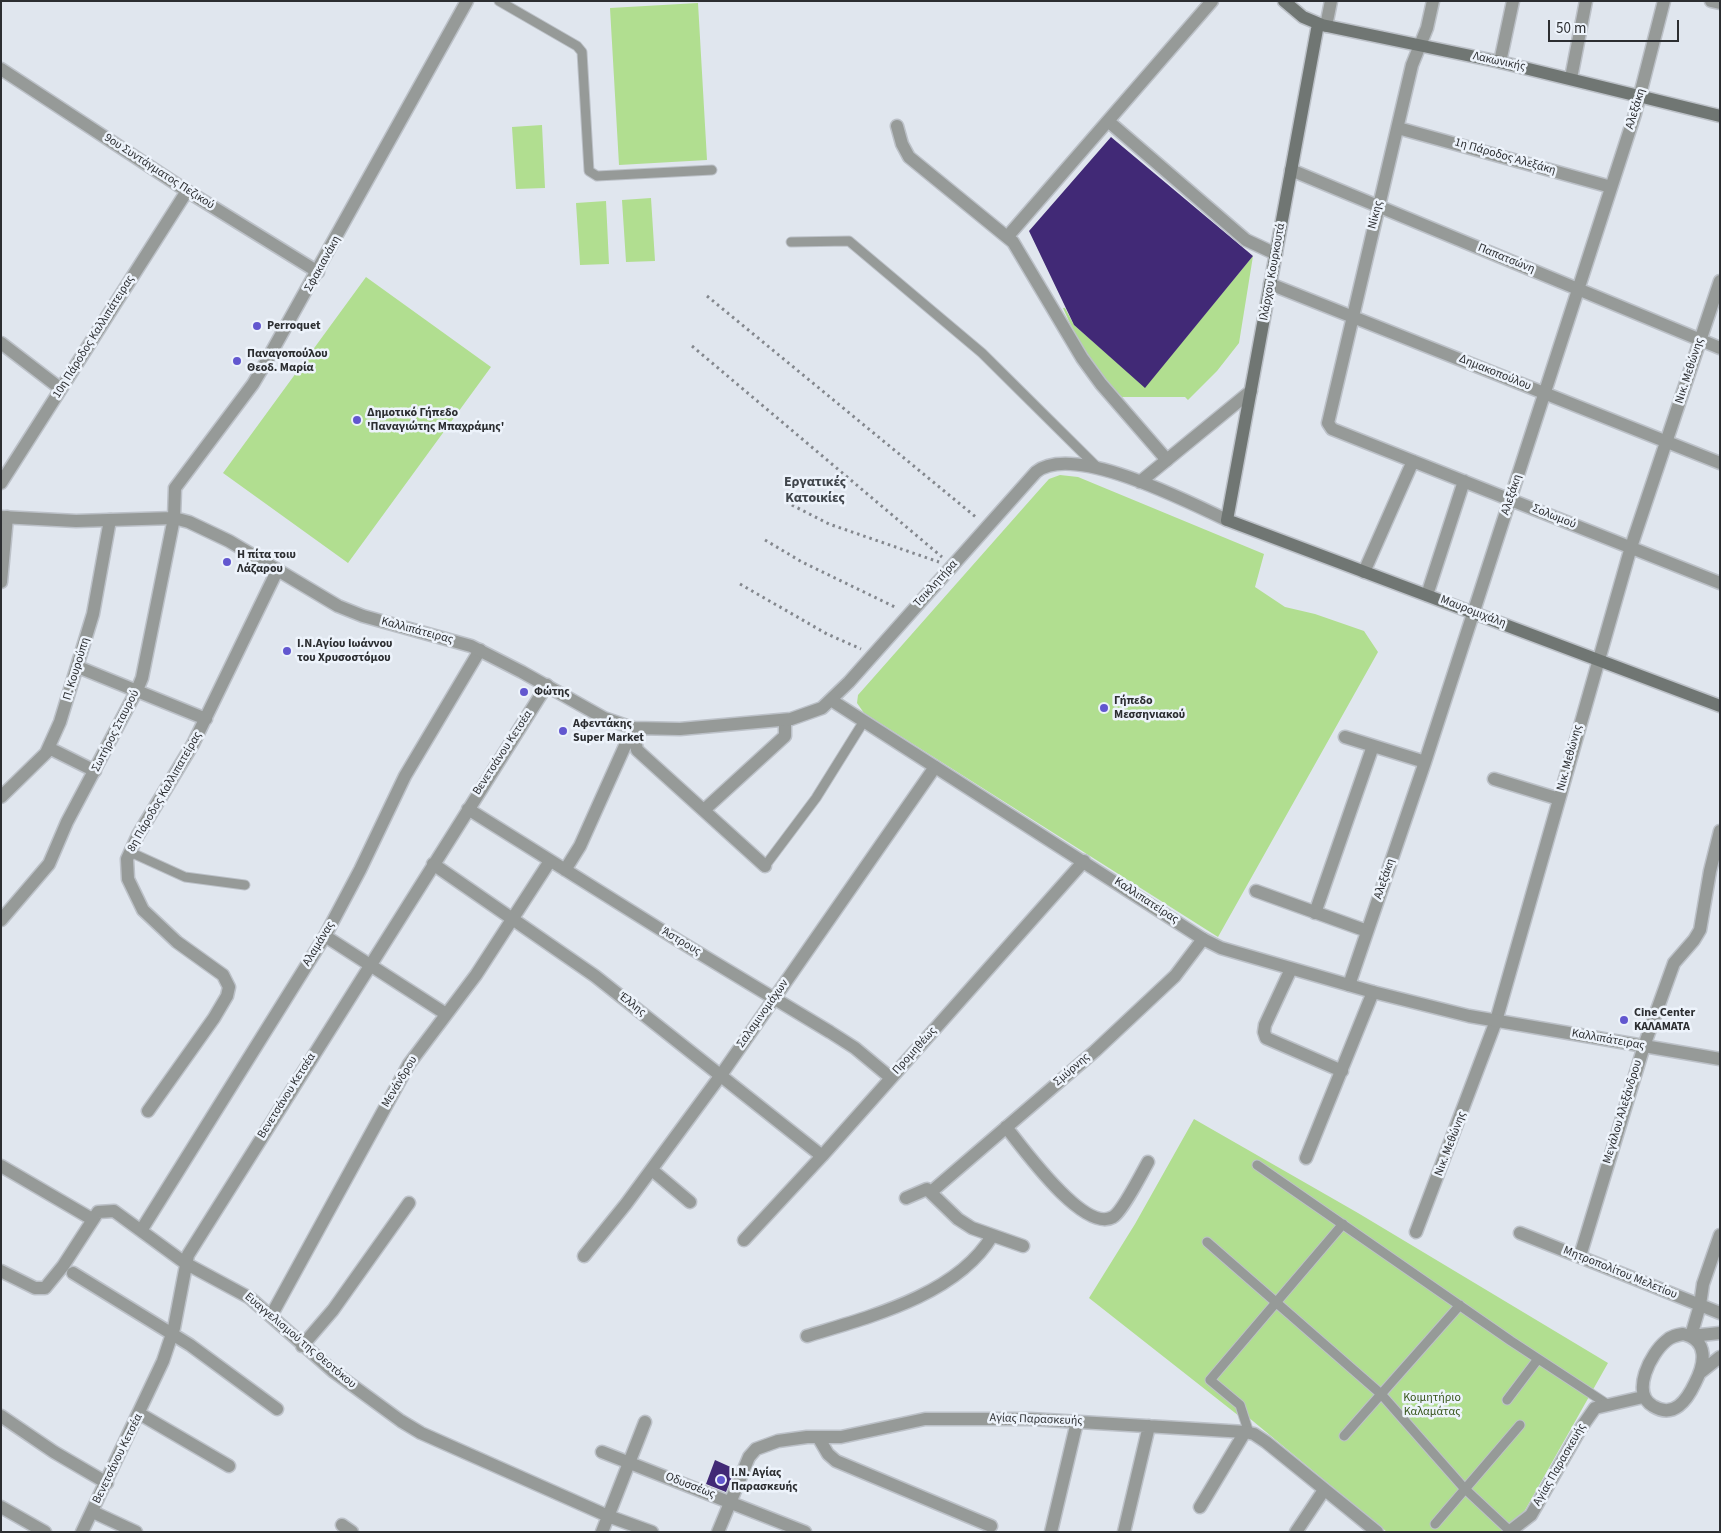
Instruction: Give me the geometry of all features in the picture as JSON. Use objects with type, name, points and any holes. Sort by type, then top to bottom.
[{"type":"main road","name":"Λακωνικής","points":[[1284,1],[1303,17],[1322,25],[1641,94],[1720,116]]},
{"type":"main road","name":"Ιλάρχου Κουρκουτά","points":[[1227,520],[1291,170],[1322,25]]},
{"type":"main road","name":"Μαυρομιχάλη","points":[[1227,520],[1720,706]]},
{"type":"street","name":"Σφακιανάκη","points":[[174,518],[175,488],[253,384],[318,272],[467,1]]},
{"type":"street","points":[[1008,236],[1212,1]]},
{"type":"street","points":[[1322,25],[1330,1]]},
{"type":"street","name":"Νίκης","points":[[1332,429],[1327,420],[1412,65],[1427,28],[1432,1]]},
{"type":"street","points":[[1500,62],[1513,1]]},
{"type":"street","points":[[1571,78],[1586,1]]},
{"type":"street","name":"Αλεξάκη","points":[[1349,985],[1425,762],[1612,187],[1641,94],[1664,1]]},
{"type":"street","points":[[1711,1],[1720,3]]},
{"type":"street","name":"9ου Συντάγματος Πεζικού","points":[[1,69],[187,191],[318,272]]},
{"type":"street","points":[[1108,121],[1246,240],[1276,254]]},
{"type":"street","points":[[897,126],[902,144],[909,157],[1008,236],[1082,358],[1101,384],[1168,460]]},
{"type":"street","name":"1η Πάροδος Αλεξάκη","points":[[1398,128],[1612,187]]},
{"type":"street","name":"Παπατσώνη","points":[[1291,170],[1720,348]]},
{"type":"street","name":"10η Πάροδος Καλλιπάτειρας","points":[[1,483],[187,191]]},
{"type":"street","name":"Νικ. Μεθώνης","points":[[1416,1232],[1496,1021],[1597,660],[1631,547],[1720,281]]},
{"type":"street","name":"Δημακοπούλου","points":[[1270,284],[1720,463]]},
{"type":"street","points":[[1,344],[61,389]]},
{"type":"street","points":[[1140,482],[1251,391]]},
{"type":"street","name":"Σολωμού","points":[[1332,429],[1720,583]]},
{"type":"street","points":[[1364,572],[1413,461]]},
{"type":"street","name":"Τσικλητήρα","points":[[831,700],[1041,467],[1048,464],[1063,463],[1099,469]]},
{"type":"street","points":[[1099,469],[1140,482],[1227,520]]},
{"type":"street","points":[[1427,595],[1464,481]]},
{"type":"street","points":[[1,582],[4,517]]},
{"type":"street","name":"Καλλιπάτειρας","points":[[4,517],[110,520],[174,518],[210,530],[321,597],[352,612],[480,650],[547,685],[604,718],[633,728],[680,729],[785,720],[814,712],[831,700]]},
{"type":"street","name":"Σωτήρος Σταυρού","points":[[1,920],[49,864],[67,822],[137,690],[142,678],[174,518]]},
{"type":"street","name":"Π. Κουρούπη","points":[[1,797],[49,748],[60,722],[93,614],[110,520]]},
{"type":"street","name":"8η Πάροδος Καλλιπατείρας","points":[[148,1111],[214,1018],[227,996],[229,987],[223,975],[177,942],[143,910],[128,879],[127,868],[130,852],[193,744],[277,571]]},
{"type":"street","name":"Αλαμάνας","points":[[142,1229],[325,936],[360,870],[405,776],[480,650]]},
{"type":"street","points":[[78,668],[206,719]]},
{"type":"street","name":"Βενετσάνου Κετσέα","points":[[82,1532],[140,1414],[163,1361],[172,1334],[185,1263],[194,1244],[547,685]]},
{"type":"street","name":"Καλλιπατείρας","points":[[831,700],[1203,939],[1221,948],[1373,992],[1496,1021]]},
{"type":"street","points":[[704,810],[785,736],[785,720]]},
{"type":"street","points":[[633,728],[637,750],[765,866]]},
{"type":"street","points":[[564,870],[580,846],[633,728]]},
{"type":"street","points":[[1345,737],[1425,762]]},
{"type":"street","points":[[1315,912],[1373,746]]},
{"type":"street","points":[[49,748],[95,771]]},
{"type":"street","name":"Σαλαμινομάχων","points":[[584,1256],[652,1170],[721,1075],[935,767]]},
{"type":"street","points":[[1494,779],[1559,799]]},
{"type":"street","name":"Άστρους","points":[[468,809],[855,1048],[891,1078]]},
{"type":"street","name":"Μεγάλου Αλεξάνδρου","points":[[1580,1256],[1644,1046],[1674,963],[1700,930],[1715,873],[1720,831]]},
{"type":"street","name":"Μενάνδρου","points":[[271,1316],[393,1092],[425,1041],[476,975],[550,861]]},
{"type":"street","name":"Προμηθέως","points":[[744,1240],[822,1156],[1084,861]]},
{"type":"street","name":"Έλλης","points":[[433,864],[599,979],[822,1156]]},
{"type":"street","points":[[1256,890],[1368,931]]},
{"type":"street","points":[[325,936],[446,1014]]},
{"type":"street","name":"Σμύρνης","points":[[931,1192],[1095,1051],[1175,976],[1203,939]]},
{"type":"street","points":[[1291,969],[1265,1025],[1264,1032],[1266,1038],[1342,1071]]},
{"type":"street","points":[[1306,1158],[1373,992]]},
{"type":"street","name":"Καλλιπάτειρας","points":[[1496,1021],[1720,1059]]},
{"type":"street","points":[[1006,1127],[1053,1186],[1070,1201],[1097,1218],[1105,1219],[1117,1214],[1148,1162]]},
{"type":"street","points":[[1,1166],[92,1219],[63,1266],[45,1288],[35,1288],[1,1271]]},
{"type":"street","points":[[652,1170],[690,1202]]},
{"type":"street","points":[[906,1198],[922,1190],[931,1192],[962,1222],[992,1236],[1023,1246]]},
{"type":"street","points":[[302,1346],[332,1310],[409,1203]]},
{"type":"street","name":"Ευαγγελισμού της Θεοτόκου","points":[[92,1219],[98,1212],[109,1210],[142,1229],[185,1263],[250,1298],[302,1346],[401,1422],[421,1433],[608,1516],[652,1532]]},
{"type":"street","name":"Μητροπολίτου Μελετίου","points":[[1520,1233],[1720,1313]]},
{"type":"street","points":[[1691,1336],[1700,1305],[1703,1284],[1720,1235]]},
{"type":"street","points":[[807,1336],[888,1310],[944,1282],[979,1255],[992,1236]]},
{"type":"street","points":[[73,1273],[202,1353],[277,1409]]},
{"type":"street","points":[[1691,1336],[1698,1341],[1704,1355],[1701,1372],[1686,1400],[1679,1407],[1669,1411],[1657,1409],[1643,1397],[1642,1382],[1660,1347],[1674,1336],[1720,1333]]},
{"type":"street","points":[[1701,1372],[1720,1357]]},
{"type":"street","name":"Αγίας Παρασκευής","points":[[1510,1531],[1531,1514],[1581,1428],[1595,1408],[1643,1397]]},
{"type":"street","points":[[140,1414],[229,1466]]},
{"type":"street","points":[[1,1416],[54,1452],[107,1483]]},
{"type":"street","name":"Αγίας Παρασκευής","points":[[718,1532],[749,1458],[756,1449],[790,1439],[841,1438],[925,1419],[1077,1422],[1247,1432],[1266,1442],[1377,1532]]},
{"type":"street","points":[[602,1532],[645,1422]]},
{"type":"street","points":[[1051,1532],[1077,1422]]},
{"type":"street","points":[[1124,1532],[1149,1426]]},
{"type":"street","points":[[1200,1507],[1247,1432]]},
{"type":"street","points":[[818,1437],[830,1456],[836,1460],[991,1526]]},
{"type":"street","name":"Οδυσσέως","points":[[602,1452],[804,1532]]},
{"type":"street","points":[[1296,1532],[1324,1490]]},
{"type":"street","points":[[1,1507],[45,1532]]},
{"type":"street","points":[[93,1512],[136,1532]]},
{"type":"lane","points":[[499,1],[578,46],[582,52],[589,171],[597,176],[712,170]]},
{"type":"lane","points":[[791,242],[849,242],[982,353],[1099,469]]},
{"type":"lane","points":[[765,866],[816,798],[864,722]]},
{"type":"lane","points":[[130,852],[185,877],[245,885]]},
{"type":"lane","points":[[1257,1164],[1538,1359],[1607,1404]]},
{"type":"lane","points":[[1247,1432],[1240,1405],[1210,1380],[1343,1224]]},
{"type":"lane","points":[[1207,1242],[1381,1394],[1464,1488],[1510,1531]]},
{"type":"lane","points":[[1344,1436],[1460,1305]]},
{"type":"lane","points":[[1507,1400],[1538,1359]]},
{"type":"lane","points":[[1435,1524],[1520,1425]]},
{"type":"path","points":[[706,296],[987,527]]},
{"type":"path","points":[[692,346],[952,566]]},
{"type":"path","points":[[786,502],[829,524],[952,566]]},
{"type":"path","points":[[764,540],[802,562],[909,614]]},
{"type":"path","points":[[740,584],[827,634],[874,654]]},
{"type":"green space","points":[[698,3],[707,160],[619,165],[610,8]]},
{"type":"green space","points":[[542,125],[545,188],[516,189],[512,127]]},
{"type":"green space","points":[[651,198],[655,261],[626,262],[622,200]]},
{"type":"green space","points":[[606,201],[609,264],[580,265],[576,203]]},
{"type":"green space","points":[[1253,256],[1239,343],[1217,371],[1188,400],[1185,397],[1122,397],[1104,378],[1088,356],[1063,308],[1065,308],[1074,325],[1145,387]]},
{"type":"green space","name":"Δημοτικό Γήπεδο 'Παναγιώτης Μπαχράμης'","points":[[366,277],[491,367],[348,563],[223,473]]},
{"type":"green space","name":"Γήπεδο Μεσσηνιακού","points":[[1060,475],[1078,477],[1264,554],[1255,587],[1285,607],[1315,614],[1364,631],[1378,652],[1218,937],[864,713],[857,703],[858,695],[1040,489],[1049,479]]},
{"type":"green space","name":"Κοιμητήριο Καλαμάτας","points":[[1194,1119],[1358,1213],[1608,1363],[1524,1512],[1500,1532],[1387,1532],[1248,1417],[1239,1416],[1089,1298],[1135,1224]]},
{"type":"building","points":[[1111,137],[1253,256],[1145,388],[1074,325],[1029,231]]},
{"type":"building","name":"Ι.Ν. Αγίας Παρασκευής","points":[[715,1460],[735,1469],[726,1492],[706,1484]]},
{"type":"place","name":"Perroquet","points":[[257,326]]},
{"type":"place","name":"Παναγοπούλου Θεοδ. Μαρία","points":[[237,361]]},
{"type":"place","name":"Δημοτικό Γήπεδο 'Παναγιώτης Μπαχράμης'","points":[[357,420]]},
{"type":"place","name":"Η πίτα τοιυ Λάζαρου","points":[[227,562]]},
{"type":"place","name":"Ι.Ν.Αγίου Ιωάννου του Χρυσοστόμου","points":[[287,651]]},
{"type":"place","name":"Φώτης","points":[[524,692]]},
{"type":"place","name":"Γήπεδο Μεσσηνιακού","points":[[1104,708]]},
{"type":"place","name":"Αφεντάκης Super Market","points":[[563,731]]},
{"type":"place","name":"Cine Center ΚΑΛΑΜΑΤΑ","points":[[1624,1020]]},
{"type":"place","name":"Ι.Ν. Αγίας Παρασκευής","points":[[721,1480]]},
{"type":"district","name":"Εργατικές Κατοικίες","points":[[815,492]]}]
